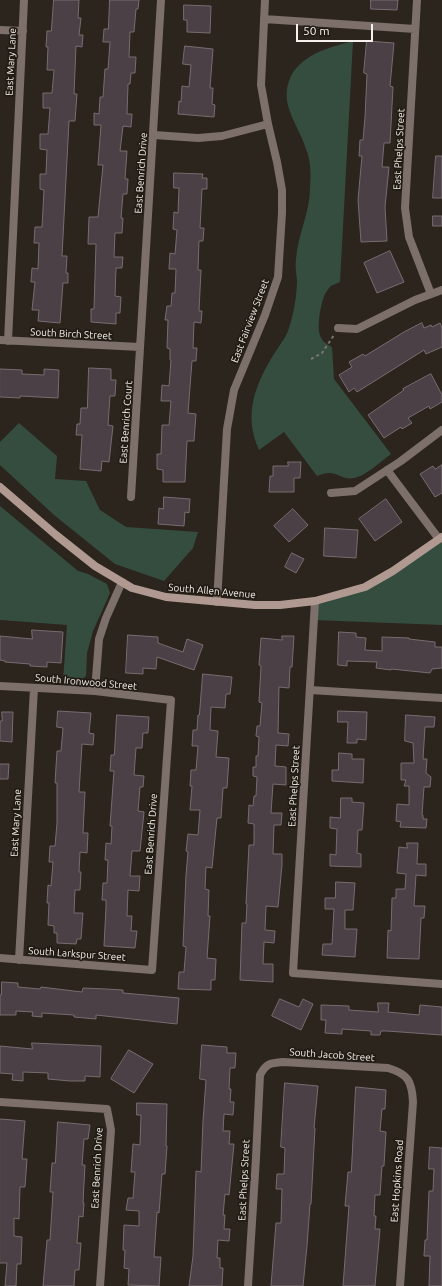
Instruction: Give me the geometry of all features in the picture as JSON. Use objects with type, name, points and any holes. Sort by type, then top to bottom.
[{"type":"street","name":"East Mary Lane","points":[[4,340],[24,0]]},
{"type":"street","name":"East Benrich Drive","points":[[140,347],[161,0]]},
{"type":"street","name":"East Fairview Street","points":[[218,602],[226,429],[234,390],[265,315],[278,277],[282,190],[261,85],[265,0]]},
{"type":"street","name":"East Phelps Street","points":[[417,0],[405,208],[409,237],[431,294]]},
{"type":"street","points":[[264,18],[415,29]]},
{"type":"street","points":[[0,30],[23,31]]},
{"type":"street","points":[[154,135],[198,138],[222,136],[268,124]]},
{"type":"street","points":[[338,328],[357,329],[415,300],[442,290]]},
{"type":"street","name":"South Birch Street","points":[[4,340],[140,347]]},
{"type":"street","name":"East Benrich Court","points":[[131,497],[140,347]]},
{"type":"street","points":[[331,493],[355,491],[442,430]]},
{"type":"street","points":[[387,470],[440,538]]},
{"type":"street","name":"South Allen Avenue","points":[[0,487],[90,562],[132,588],[166,597],[255,605],[280,605],[315,602],[365,587],[392,571],[440,538]]},
{"type":"street","points":[[95,691],[99,639],[106,618],[122,582]]},
{"type":"street","name":"East Phelps Street","points":[[315,602],[293,973],[442,984]]},
{"type":"street","name":"South Ironwood Street","points":[[0,686],[95,691],[171,700]]},
{"type":"street","name":"East Mary Lane","points":[[18,960],[34,688]]},
{"type":"street","points":[[310,690],[442,698]]},
{"type":"street","name":"East Benrich Drive","points":[[152,970],[171,700]]},
{"type":"street","name":"South Larkspur Street","points":[[0,958],[152,970]]},
{"type":"street","name":"South Jacob Street","points":[[260,1075],[265,1066],[272,1062],[283,1062],[388,1068],[400,1071],[407,1078]]},
{"type":"street","name":"East Phelps Street","points":[[248,1286],[260,1075]]},
{"type":"street","name":"East Hopkins Road","points":[[400,1286],[413,1102],[412,1087],[407,1078]]},
{"type":"street","name":"East Benrich Drive","points":[[0,1102],[106,1109],[110,1130],[100,1286]]},
{"type":"path","points":[[311,359],[322,353],[338,328]]},
{"type":"green space","points":[[353,41],[340,282],[331,286],[325,293],[320,312],[319,332],[323,341],[332,347],[334,379],[391,454],[359,477],[345,478],[333,473],[317,476],[284,432],[259,450],[254,437],[252,412],[253,400],[261,377],[287,334],[291,322],[295,304],[297,280],[297,250],[308,206],[310,163],[303,140],[289,107],[287,90],[289,81],[293,72],[307,58],[325,49]]},
{"type":"green space","points":[[19,423],[57,456],[55,479],[86,481],[100,510],[126,527],[198,532],[193,548],[164,581],[115,564],[54,515],[0,465],[0,442]]},
{"type":"green space","points":[[0,506],[78,571],[88,574],[107,584],[110,593],[93,631],[87,653],[86,676],[79,682],[63,681],[67,625],[0,620]]},
{"type":"green space","points":[[442,537],[442,625],[314,620],[315,601],[365,587]]},
{"type":"building","points":[[54,0],[79,0],[78,18],[81,18],[79,35],[83,35],[82,47],[76,46],[74,94],[77,94],[75,121],[69,121],[62,256],[67,256],[66,273],[68,273],[68,283],[63,283],[60,323],[38,321],[39,310],[32,310],[35,282],[31,282],[32,268],[38,269],[39,243],[34,243],[35,227],[42,227],[44,190],[40,189],[40,174],[46,174],[47,150],[40,149],[40,134],[48,134],[50,108],[43,108],[43,93],[52,93],[54,70],[47,70],[48,47],[46,47],[47,31],[51,31]]},
{"type":"building","points":[[110,0],[139,0],[138,9],[136,9],[134,32],[130,32],[129,57],[136,57],[135,73],[131,73],[130,84],[128,84],[127,114],[132,114],[131,127],[123,126],[120,151],[127,151],[125,179],[128,179],[127,194],[123,194],[121,218],[123,218],[122,233],[115,233],[114,257],[123,257],[122,268],[116,268],[115,296],[121,297],[120,313],[116,313],[116,324],[91,322],[91,309],[94,309],[96,244],[88,244],[89,217],[98,217],[103,165],[98,165],[101,125],[94,125],[94,113],[99,114],[100,97],[103,97],[105,69],[108,69],[110,42],[103,42],[104,29],[108,29]]},
{"type":"building","points":[[371,0],[398,0],[397,10],[371,9]]},
{"type":"building","points":[[184,5],[211,6],[210,33],[187,32],[187,20],[184,20]]},
{"type":"building","points":[[367,41],[394,43],[390,86],[393,87],[390,143],[384,143],[382,167],[389,167],[385,207],[387,241],[361,242],[358,200],[362,156],[359,156],[360,140],[363,140],[365,117],[367,74],[364,73]]},
{"type":"building","points":[[185,46],[213,49],[210,88],[213,88],[212,104],[215,105],[214,117],[178,114],[179,101],[181,102],[182,86],[189,87],[191,65],[183,64]]},
{"type":"building","points":[[436,156],[442,156],[442,198],[433,198]]},
{"type":"building","points":[[174,173],[203,174],[202,178],[207,178],[207,189],[202,189],[200,228],[204,228],[203,241],[199,241],[198,270],[201,270],[199,311],[202,311],[201,323],[194,322],[193,348],[197,348],[196,361],[192,361],[188,413],[196,414],[194,441],[187,441],[185,482],[163,482],[163,470],[157,469],[157,454],[161,454],[162,425],[169,425],[171,401],[161,401],[162,385],[169,386],[171,360],[170,349],[167,348],[168,320],[165,320],[167,306],[171,306],[172,293],[175,293],[176,269],[169,269],[170,253],[175,254],[177,230],[173,229],[174,212],[178,213],[179,188],[174,188]]},
{"type":"building","points":[[433,216],[442,216],[442,226],[433,226]]},
{"type":"building","points":[[390,251],[404,282],[377,293],[364,263]]},
{"type":"building","points":[[422,323],[424,328],[431,325],[432,327],[440,323],[442,328],[442,347],[426,354],[424,350],[357,392],[354,388],[349,392],[339,375],[352,367],[349,362],[363,354],[365,356],[404,332]]},
{"type":"building","points":[[89,368],[111,369],[111,380],[116,380],[115,396],[110,396],[108,425],[113,426],[109,462],[102,461],[101,471],[80,469],[82,435],[76,435],[77,424],[80,424],[81,408],[87,408]]},
{"type":"building","points":[[0,369],[22,370],[22,374],[44,375],[44,369],[59,370],[58,398],[20,396],[20,398],[0,397]]},
{"type":"building","points":[[431,374],[442,395],[442,402],[430,409],[429,406],[408,418],[412,423],[402,429],[401,427],[384,438],[368,415],[404,390],[403,389]]},
{"type":"building","points":[[288,462],[301,462],[300,478],[294,478],[294,492],[269,492],[270,476],[273,476],[273,466],[288,466]]},
{"type":"building","points":[[442,465],[442,493],[435,497],[420,474],[433,466],[435,469]]},
{"type":"building","points":[[164,497],[190,499],[189,513],[185,512],[184,526],[158,524],[159,508],[163,509]]},
{"type":"building","points":[[386,499],[402,522],[375,541],[359,519]]},
{"type":"building","points":[[293,509],[308,525],[289,542],[274,526]]},
{"type":"building","points":[[325,528],[358,530],[356,558],[324,556]]},
{"type":"building","points":[[292,553],[304,559],[296,573],[285,567]]},
{"type":"building","points":[[32,630],[63,632],[61,663],[47,662],[47,667],[30,666],[30,664],[5,662],[0,660],[0,636],[32,639]]},
{"type":"building","points":[[339,632],[356,633],[356,637],[366,638],[365,650],[382,651],[382,637],[409,638],[435,642],[435,647],[442,647],[442,668],[432,669],[430,673],[376,668],[377,662],[347,661],[347,666],[338,665]]},
{"type":"building","points":[[128,635],[158,637],[158,643],[183,652],[187,639],[203,645],[194,670],[157,657],[156,669],[143,668],[143,674],[126,673]]},
{"type":"building","points":[[282,636],[294,636],[289,688],[279,687],[278,733],[289,734],[288,746],[276,745],[275,766],[286,767],[286,785],[273,784],[271,813],[282,813],[281,825],[274,825],[273,854],[282,854],[278,907],[266,906],[265,930],[275,931],[274,943],[264,942],[263,964],[273,964],[273,982],[240,980],[242,923],[246,923],[249,845],[254,845],[254,824],[248,823],[249,805],[253,806],[254,796],[256,796],[257,777],[253,776],[253,767],[256,767],[256,756],[258,756],[259,737],[256,736],[257,726],[260,726],[262,703],[259,702],[261,638],[282,640]]},
{"type":"building","points":[[203,674],[232,677],[230,694],[226,694],[225,708],[211,707],[210,730],[218,731],[216,757],[229,758],[227,788],[223,788],[221,818],[217,818],[212,868],[206,867],[205,889],[209,890],[208,916],[210,916],[207,958],[216,959],[215,980],[211,980],[211,990],[178,989],[179,972],[184,972],[186,947],[183,946],[188,852],[186,851],[188,834],[198,835],[200,810],[190,810],[192,786],[190,786],[191,770],[196,770],[198,746],[192,746],[193,730],[197,730]]},
{"type":"building","points":[[58,711],[91,713],[89,733],[94,734],[93,745],[82,744],[79,792],[85,792],[83,833],[88,833],[87,853],[80,852],[80,890],[75,890],[74,913],[83,913],[81,939],[77,939],[76,944],[57,943],[57,933],[54,933],[54,926],[48,925],[48,885],[51,886],[53,862],[49,862],[50,846],[55,846],[57,823],[57,783],[55,783],[57,751],[61,751],[63,728],[57,727]]},
{"type":"building","points":[[338,711],[367,712],[366,740],[357,739],[357,743],[347,743],[348,722],[338,722]]},
{"type":"building","points":[[2,712],[13,712],[12,742],[0,741],[0,721],[2,721]]},
{"type":"building","points":[[117,715],[149,717],[148,733],[143,733],[142,748],[136,748],[134,775],[144,776],[143,787],[140,787],[138,811],[144,812],[140,851],[132,851],[130,876],[140,876],[139,891],[128,890],[127,916],[132,916],[131,931],[137,931],[135,948],[104,946],[106,900],[102,900],[103,883],[107,883],[108,860],[105,860],[106,843],[111,844],[112,826],[110,826],[114,771],[110,771],[111,755],[114,755]]},
{"type":"building","points":[[406,715],[435,717],[434,727],[425,727],[423,759],[427,759],[426,773],[431,777],[430,787],[424,787],[422,815],[423,819],[427,819],[426,828],[400,827],[401,822],[396,821],[397,804],[409,805],[409,786],[404,786],[406,780],[401,780],[401,763],[414,763],[413,743],[405,741]]},
{"type":"building","points":[[339,753],[352,754],[352,759],[364,759],[363,783],[332,781],[332,770],[338,770]]},
{"type":"building","points":[[0,764],[9,764],[8,779],[0,779]]},
{"type":"building","points":[[341,798],[352,798],[352,802],[364,803],[362,830],[358,830],[357,853],[361,854],[361,867],[330,866],[330,854],[336,855],[337,829],[330,828],[330,817],[340,818]]},
{"type":"building","points":[[407,843],[418,843],[417,864],[426,864],[426,876],[416,875],[414,906],[425,906],[424,918],[421,918],[419,959],[387,958],[388,930],[391,931],[392,898],[396,898],[396,889],[405,889],[406,874],[397,873],[399,847],[407,848]]},
{"type":"building","points":[[336,882],[355,883],[353,910],[345,910],[345,929],[357,929],[355,957],[322,955],[323,944],[332,944],[334,909],[325,909],[325,898],[335,898]]},
{"type":"building","points":[[2,982],[18,983],[18,987],[40,989],[41,987],[82,992],[83,988],[123,990],[123,993],[179,998],[177,1024],[96,1015],[96,1019],[74,1017],[74,1015],[42,1013],[42,1017],[32,1016],[33,1012],[16,1011],[16,1015],[0,1015],[0,995]]},
{"type":"building","points":[[280,999],[299,1007],[303,999],[313,1004],[301,1030],[272,1016]]},
{"type":"building","points":[[378,1003],[389,1003],[388,1012],[419,1015],[420,1005],[442,1007],[442,1035],[381,1031],[380,1035],[371,1035],[371,1031],[342,1029],[342,1034],[325,1033],[326,1020],[321,1020],[321,1005],[349,1006],[349,1010],[378,1012]]},
{"type":"building","points":[[32,1043],[101,1046],[100,1077],[85,1076],[85,1081],[70,1081],[48,1079],[48,1073],[23,1072],[23,1081],[12,1080],[13,1074],[0,1073],[0,1046],[32,1049]]},
{"type":"building","points":[[202,1045],[227,1047],[227,1053],[236,1053],[235,1068],[230,1068],[229,1089],[231,1089],[230,1102],[234,1102],[233,1115],[224,1114],[223,1131],[230,1131],[229,1144],[234,1144],[229,1195],[225,1194],[223,1215],[225,1215],[224,1229],[230,1229],[229,1241],[218,1240],[217,1258],[220,1258],[220,1268],[223,1268],[222,1286],[189,1286],[193,1256],[196,1171],[201,1172],[206,1080],[200,1079]]},
{"type":"building","points":[[129,1050],[153,1064],[134,1093],[111,1079]]},
{"type":"building","points":[[285,1083],[318,1086],[314,1128],[311,1204],[303,1286],[271,1286],[276,1223],[281,1223],[282,1189],[276,1189],[277,1174],[284,1174],[285,1148],[281,1147]]},
{"type":"building","points":[[356,1087],[386,1090],[385,1109],[382,1109],[380,1131],[386,1132],[384,1166],[382,1166],[380,1195],[375,1195],[375,1229],[380,1229],[375,1286],[343,1286],[349,1206],[345,1206],[348,1172],[351,1172]]},
{"type":"building","points":[[137,1103],[167,1104],[165,1174],[162,1174],[159,1213],[157,1212],[154,1257],[161,1257],[159,1286],[128,1285],[129,1269],[124,1268],[124,1225],[139,1226],[139,1211],[126,1210],[128,1198],[133,1198],[135,1172],[131,1172],[133,1144],[140,1145],[141,1115],[137,1115]]},
{"type":"building","points":[[0,1119],[25,1121],[22,1159],[27,1159],[25,1187],[20,1187],[19,1219],[14,1218],[14,1236],[22,1237],[21,1264],[17,1264],[16,1286],[5,1286],[7,1263],[0,1263]]},
{"type":"building","points":[[58,1122],[90,1125],[88,1139],[84,1139],[82,1165],[85,1165],[84,1203],[83,1217],[79,1216],[77,1243],[81,1243],[79,1270],[75,1270],[74,1286],[43,1286],[47,1240],[50,1240],[53,1192],[50,1192],[52,1163],[55,1163]]},
{"type":"building","points":[[430,1147],[442,1148],[442,1286],[429,1286],[430,1256],[424,1256],[425,1240],[427,1240],[429,1191],[433,1191],[434,1169],[429,1169]]}]
